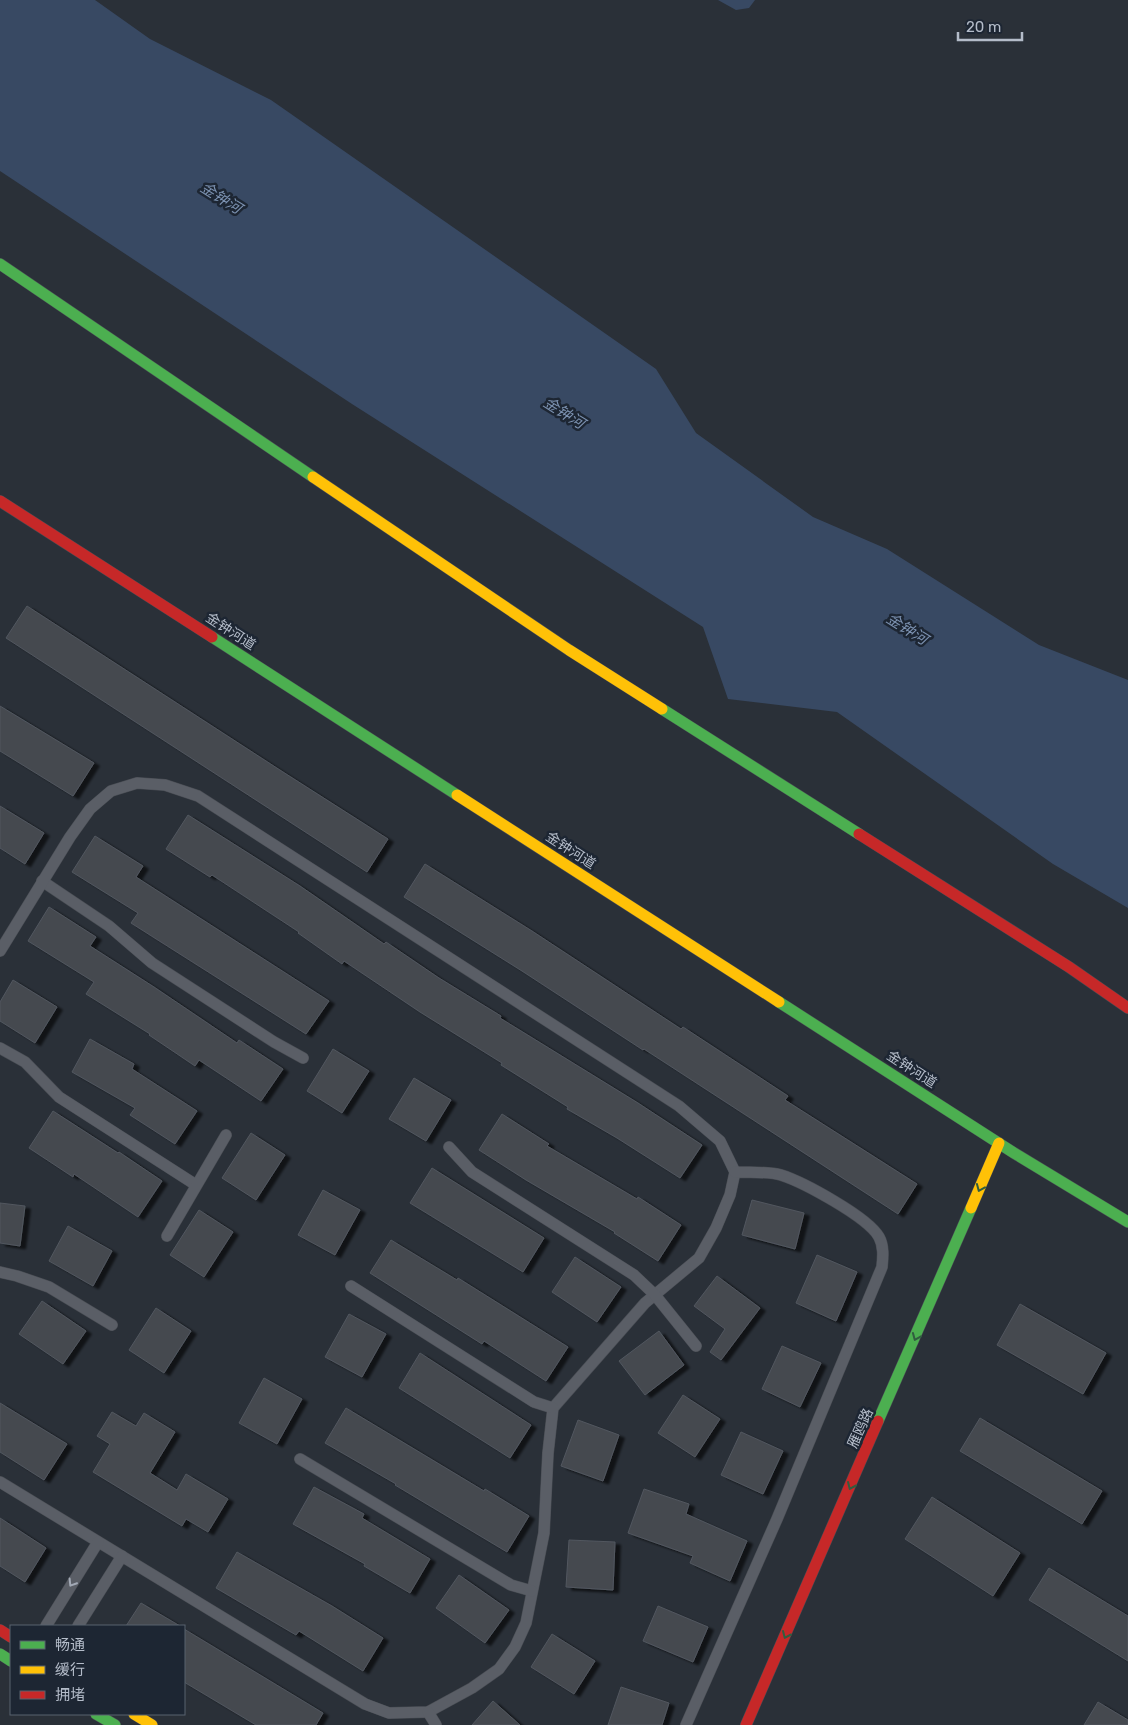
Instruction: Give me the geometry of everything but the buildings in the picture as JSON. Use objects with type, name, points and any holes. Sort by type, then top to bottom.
[{"type":"street","points":[[0,264],[569,650],[1069,967],[1128,1008]]},
{"type":"street","name":"金钟河道","points":[[0,501],[999,1143],[1012,1157],[1128,1222]]},
{"type":"street","name":"雁鸥路","points":[[746,1725],[999,1143]]},
{"type":"street","points":[[98,1715],[115,1725]]},
{"type":"street","points":[[136,1715],[152,1725]]},
{"type":"lane","points":[[0,951],[70,836],[90,809],[111,791],[137,783],[165,785],[198,796],[679,1106],[720,1141],[735,1172],[730,1195],[716,1228],[699,1258],[645,1303],[553,1408],[548,1453],[544,1533],[526,1623],[515,1646],[499,1669],[472,1688],[428,1712],[389,1713],[365,1704],[0,1482]]},
{"type":"lane","points":[[42,881],[109,926],[152,963],[274,1042],[303,1058]]},
{"type":"lane","points":[[0,1048],[25,1062],[59,1096],[196,1185]]},
{"type":"lane","points":[[167,1236],[226,1134]]},
{"type":"lane","points":[[449,1146],[472,1172],[634,1274],[656,1295],[696,1346]]},
{"type":"lane","points":[[686,1725],[781,1510],[882,1267],[884,1254],[879,1237],[865,1222],[804,1184],[779,1174],[735,1172]]},
{"type":"lane","points":[[0,1272],[49,1287],[112,1326]]},
{"type":"lane","points":[[351,1286],[534,1402],[553,1408]]},
{"type":"lane","points":[[300,1459],[511,1585],[532,1591]]},
{"type":"lane","points":[[47,1625],[98,1542]]},
{"type":"lane","points":[[79,1625],[122,1556]]},
{"type":"lane","points":[[428,1712],[436,1725]]},
{"type":"water","name":"金钟河","points":[[0,0],[95,0],[150,39],[271,100],[656,369],[696,433],[813,517],[887,549],[1039,645],[1128,680],[1128,908],[1053,864],[837,712],[728,699],[703,627],[352,404],[0,171]]},
{"type":"water","points":[[718,0],[755,0],[749,8],[736,10]]},
{"type":"traffic: fast","points":[[0,264],[313,477]]},
{"type":"traffic: fast","points":[[212,637],[457,795]]},
{"type":"traffic: fast","points":[[662,709],[859,834]]},
{"type":"traffic: fast","points":[[779,1002],[1014,1153],[1128,1222]]},
{"type":"traffic: fast","points":[[878,1421],[971,1208]]},
{"type":"traffic: fast","points":[[0,1654],[10,1660]]},
{"type":"traffic: fast","points":[[98,1715],[115,1725]]},
{"type":"traffic: slow","points":[[313,477],[569,650],[662,709]]},
{"type":"traffic: slow","points":[[457,795],[779,1002]]},
{"type":"traffic: slow","points":[[971,1208],[999,1143]]},
{"type":"traffic: slow","points":[[136,1715],[152,1725]]},
{"type":"traffic: jam","points":[[0,501],[212,637]]},
{"type":"traffic: jam","points":[[859,834],[1069,967],[1128,1008]]},
{"type":"traffic: jam","points":[[746,1725],[878,1421]]},
{"type":"traffic: jam","points":[[0,1630],[10,1636]]}]
